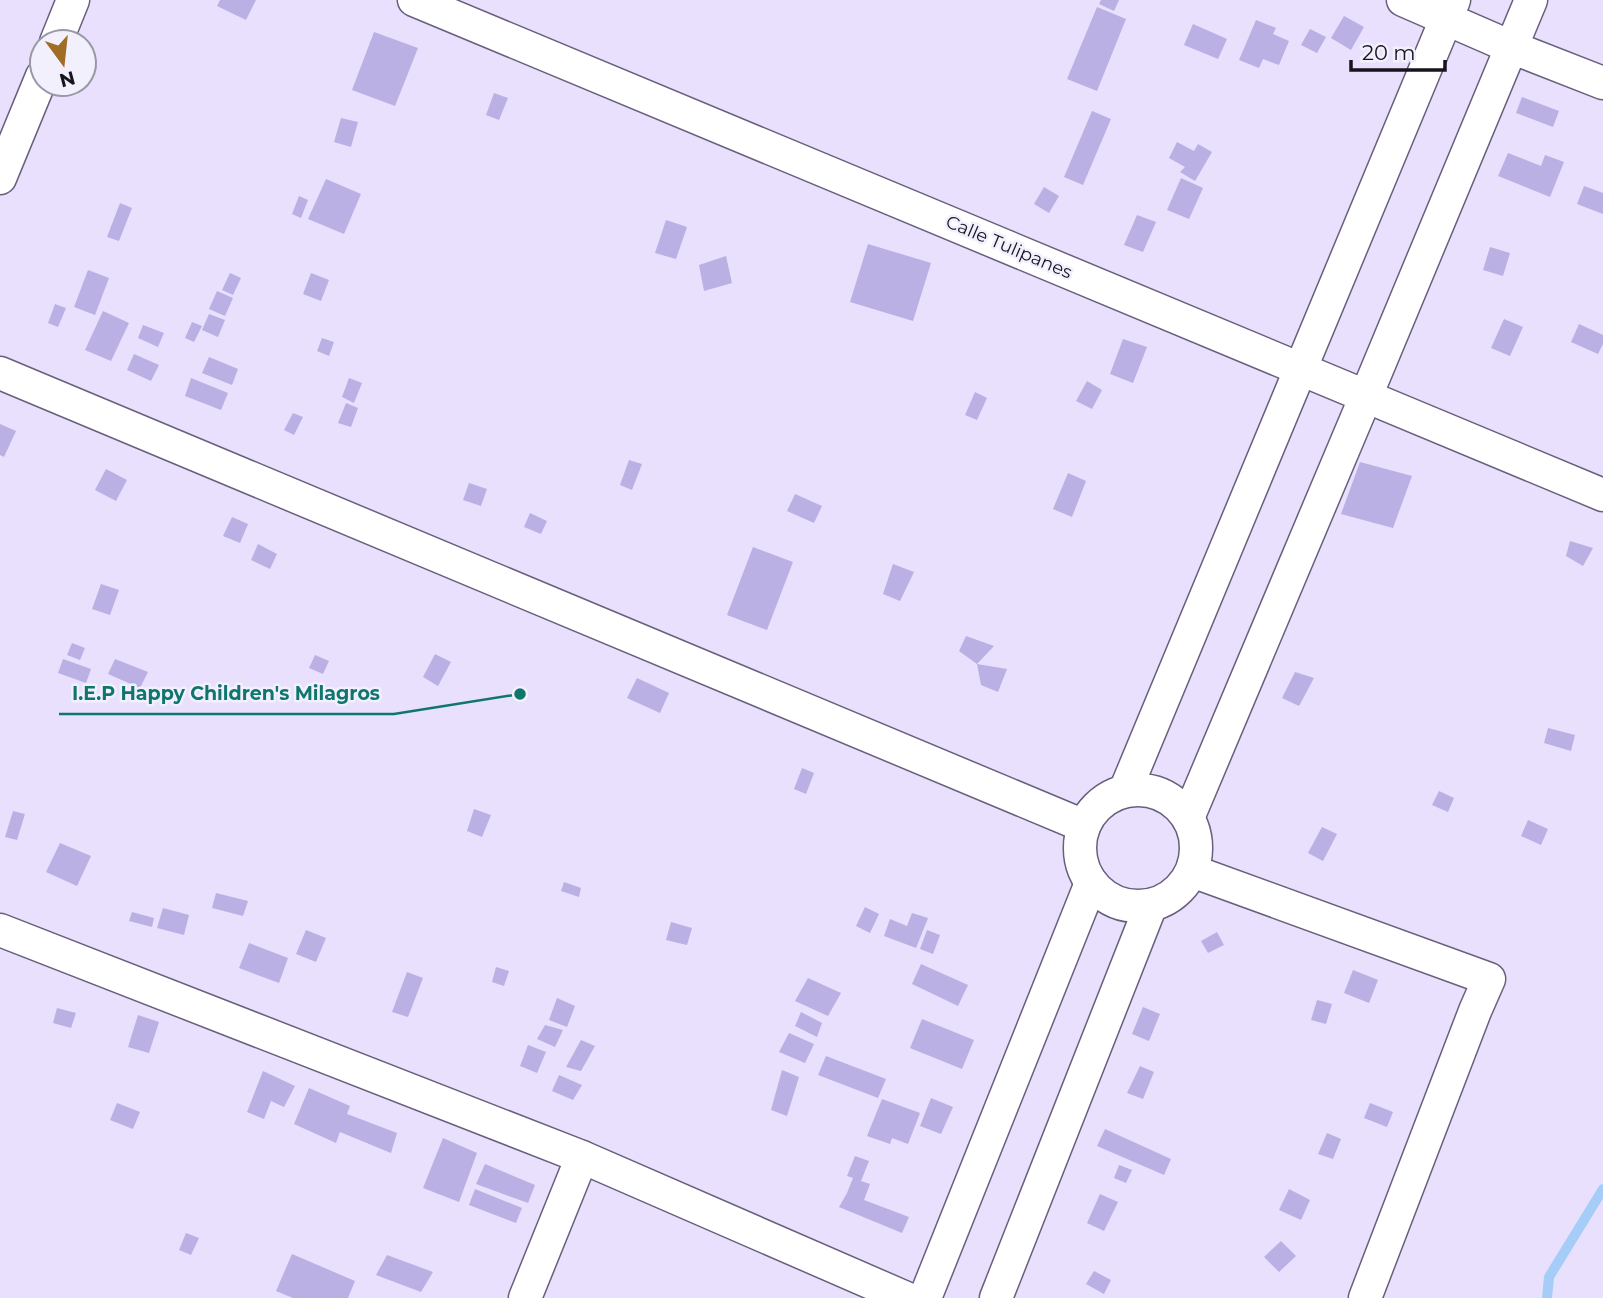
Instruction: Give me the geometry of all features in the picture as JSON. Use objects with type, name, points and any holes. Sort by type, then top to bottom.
[{"type":"street","points":[[62,28],[73,0]]},
{"type":"street","name":"Calle Tulipanes","points":[[414,0],[1603,495]]},
{"type":"street","points":[[1403,0],[1450,9],[1511,47],[1603,83]]},
{"type":"street","points":[[1188,818],[1531,0]]},
{"type":"street","points":[[1125,791],[1450,9]]},
{"type":"street","points":[[0,178],[33,98]]},
{"type":"street","points":[[0,373],[1083,826]]},
{"type":"street","points":[[1143,790],[1161,794],[1177,804],[1188,818],[1195,835],[1196,853],[1192,871],[1182,887],[1168,898],[1151,905],[1133,907],[1115,902],[1099,892],[1087,879],[1079,844],[1083,826],[1093,810],[1108,798],[1125,791],[1143,790]]},
{"type":"street","points":[[1192,871],[1489,979],[1365,1298]]},
{"type":"street","points":[[925,1298],[1091,883]]},
{"type":"street","points":[[996,1298],[1151,905]]},
{"type":"street","points":[[0,930],[582,1157],[906,1298]]},
{"type":"street","points":[[525,1298],[582,1157]]},
{"type":"building","points":[[220,0],[256,0],[246,20],[217,6]]},
{"type":"building","points":[[1101,0],[1119,0],[1114,11],[1099,4]]},
{"type":"building","points":[[1097,7],[1126,19],[1097,91],[1067,79]]},
{"type":"building","points":[[1344,16],[1364,27],[1351,50],[1331,38]]},
{"type":"building","points":[[1256,20],[1276,28],[1273,34],[1289,41],[1279,65],[1263,59],[1259,68],[1239,60]]},
{"type":"building","points":[[1193,24],[1227,39],[1218,59],[1184,45]]},
{"type":"building","points":[[1310,29],[1326,37],[1317,53],[1301,45]]},
{"type":"building","points":[[374,32],[418,48],[395,106],[352,90]]},
{"type":"building","points":[[494,93],[508,98],[499,120],[486,115]]},
{"type":"building","points":[[1522,97],[1559,111],[1553,127],[1516,113]]},
{"type":"building","points":[[1092,111],[1111,119],[1083,185],[1064,177]]},
{"type":"building","points":[[341,118],[358,122],[351,147],[334,142]]},
{"type":"building","points":[[1177,142],[1194,151],[1198,144],[1212,152],[1195,181],[1180,172],[1185,167],[1169,158]]},
{"type":"building","points":[[1508,153],[1541,166],[1545,155],[1564,162],[1550,197],[1498,176]]},
{"type":"building","points":[[1181,178],[1203,188],[1189,219],[1167,210]]},
{"type":"building","points":[[326,179],[361,194],[344,234],[308,219]]},
{"type":"building","points":[[1584,186],[1603,193],[1603,214],[1577,204]]},
{"type":"building","points":[[1044,187],[1059,196],[1049,213],[1034,204]]},
{"type":"building","points":[[299,196],[308,200],[301,218],[292,214]]},
{"type":"building","points":[[120,203],[132,208],[119,241],[107,237]]},
{"type":"building","points":[[1137,215],[1156,222],[1143,252],[1124,245]]},
{"type":"building","points":[[666,220],[687,227],[676,259],[655,253]]},
{"type":"building","points":[[868,244],[931,263],[913,321],[850,302]]},
{"type":"building","points":[[1490,247],[1510,253],[1503,276],[1483,270]]},
{"type":"building","points":[[726,256],[732,283],[704,291],[699,265]]},
{"type":"building","points":[[88,270],[109,278],[95,315],[74,307]]},
{"type":"building","points":[[230,273],[241,278],[233,295],[222,290]]},
{"type":"building","points":[[311,273],[329,280],[321,301],[303,294]]},
{"type":"building","points":[[217,291],[233,298],[225,316],[209,309]]},
{"type":"building","points":[[55,304],[66,308],[58,327],[48,323]]},
{"type":"building","points":[[103,311],[129,323],[111,361],[85,350]]},
{"type":"building","points":[[209,314],[225,320],[218,337],[202,330]]},
{"type":"building","points":[[1504,319],[1523,327],[1510,356],[1491,348]]},
{"type":"building","points":[[192,322],[202,326],[194,342],[185,338]]},
{"type":"building","points":[[1579,324],[1603,335],[1603,344],[1598,354],[1571,342]]},
{"type":"building","points":[[143,325],[164,333],[158,347],[138,338]]},
{"type":"building","points":[[322,338],[334,342],[329,356],[317,351]]},
{"type":"building","points":[[1123,339],[1147,347],[1133,383],[1110,374]]},
{"type":"building","points":[[134,354],[159,365],[151,381],[127,370]]},
{"type":"building","points":[[209,357],[238,369],[232,385],[202,373]]},
{"type":"building","points":[[191,378],[228,393],[221,410],[185,396]]},
{"type":"building","points":[[349,378],[362,383],[354,403],[342,397]]},
{"type":"building","points":[[1087,381],[1102,390],[1092,409],[1076,401]]},
{"type":"building","points":[[975,392],[987,398],[977,420],[965,415]]},
{"type":"building","points":[[346,403],[358,408],[351,427],[338,423]]},
{"type":"building","points":[[293,413],[303,417],[294,435],[284,430]]},
{"type":"building","points":[[0,424],[16,431],[4,457],[0,455]]},
{"type":"building","points":[[629,460],[642,464],[632,490],[620,485]]},
{"type":"building","points":[[1360,462],[1412,476],[1393,528],[1341,514]]},
{"type":"building","points":[[106,469],[127,480],[116,501],[95,490]]},
{"type":"building","points":[[1068,473],[1086,481],[1072,517],[1053,509]]},
{"type":"building","points":[[469,483],[487,489],[481,506],[463,500]]},
{"type":"building","points":[[795,494],[822,506],[814,523],[787,511]]},
{"type":"building","points":[[530,513],[547,521],[541,534],[524,527]]},
{"type":"building","points":[[232,517],[248,524],[240,543],[223,536]]},
{"type":"building","points":[[1570,541],[1593,548],[1583,566],[1566,556]]},
{"type":"building","points":[[258,544],[277,554],[270,569],[251,560]]},
{"type":"building","points":[[753,547],[793,562],[767,630],[727,615]]},
{"type":"building","points":[[893,564],[914,572],[900,601],[883,594]]},
{"type":"building","points":[[101,584],[119,590],[110,615],[92,609]]},
{"type":"building","points":[[966,636],[994,646],[977,664],[959,651]]},
{"type":"building","points":[[72,643],[85,648],[80,660],[67,655]]},
{"type":"building","points":[[435,654],[451,662],[438,686],[423,677]]},
{"type":"building","points":[[315,655],[329,661],[323,674],[309,668]]},
{"type":"building","points":[[63,659],[91,669],[86,683],[58,673]]},
{"type":"building","points":[[115,659],[148,672],[140,688],[108,674]]},
{"type":"building","points":[[977,664],[1007,669],[998,692],[981,685]]},
{"type":"building","points":[[1295,672],[1314,678],[1299,706],[1282,698]]},
{"type":"building","points":[[637,678],[669,693],[660,713],[627,698]]},
{"type":"building","points":[[1548,728],[1575,735],[1571,751],[1544,743]]},
{"type":"building","points":[[802,768],[814,773],[806,794],[794,789]]},
{"type":"building","points":[[1439,791],[1454,798],[1448,812],[1432,805]]},
{"type":"building","points":[[474,809],[491,815],[482,837],[467,831]]},
{"type":"building","points":[[13,811],[25,814],[17,840],[5,837]]},
{"type":"building","points":[[1528,820],[1548,829],[1541,845],[1521,836]]},
{"type":"building","points":[[1322,827],[1337,834],[1323,861],[1308,853]]},
{"type":"building","points":[[60,843],[91,856],[77,886],[46,872]]},
{"type":"building","points":[[564,882],[581,888],[579,897],[561,891]]},
{"type":"building","points":[[216,893],[248,901],[243,916],[212,908]]},
{"type":"building","points":[[865,907],[879,914],[870,933],[856,926]]},
{"type":"building","points":[[163,908],[189,915],[184,935],[157,928]]},
{"type":"building","points":[[132,912],[154,918],[152,927],[129,921]]},
{"type":"building","points":[[912,913],[928,918],[916,948],[884,936],[890,919],[907,926]]},
{"type":"building","points":[[671,922],[692,928],[687,945],[666,940]]},
{"type":"building","points":[[306,930],[326,938],[316,962],[296,954]]},
{"type":"building","points":[[927,930],[940,935],[933,954],[920,949]]},
{"type":"building","points":[[1217,932],[1224,945],[1208,953],[1201,941]]},
{"type":"building","points":[[249,943],[288,958],[279,983],[239,968]]},
{"type":"building","points":[[921,964],[968,985],[958,1006],[912,984]]},
{"type":"building","points":[[496,967],[509,971],[504,986],[492,982]]},
{"type":"building","points":[[1353,970],[1378,980],[1369,1003],[1344,993]]},
{"type":"building","points":[[407,972],[423,978],[408,1017],[392,1012]]},
{"type":"building","points":[[808,978],[841,993],[828,1016],[795,1001]]},
{"type":"building","points":[[557,998],[575,1006],[567,1027],[549,1020]]},
{"type":"building","points":[[1317,1000],[1332,1004],[1326,1024],[1311,1020]]},
{"type":"building","points":[[1143,1007],[1160,1014],[1149,1041],[1132,1034]]},
{"type":"building","points":[[57,1008],[76,1013],[71,1028],[53,1023]]},
{"type":"building","points":[[801,1012],[822,1023],[817,1037],[795,1026]]},
{"type":"building","points":[[138,1015],[159,1022],[149,1053],[128,1047]]},
{"type":"building","points":[[922,1019],[974,1040],[962,1069],[910,1048]]},
{"type":"building","points":[[545,1025],[563,1030],[555,1047],[537,1039]]},
{"type":"building","points":[[789,1033],[814,1044],[805,1063],[779,1052]]},
{"type":"building","points":[[581,1040],[595,1046],[581,1071],[566,1067]]},
{"type":"building","points":[[528,1045],[546,1052],[537,1073],[520,1066]]},
{"type":"building","points":[[826,1056],[886,1079],[878,1098],[818,1075]]},
{"type":"building","points":[[1140,1066],[1154,1072],[1143,1099],[1127,1093]]},
{"type":"building","points":[[782,1070],[799,1077],[787,1116],[771,1110]]},
{"type":"building","points":[[263,1071],[295,1086],[284,1107],[271,1101],[264,1119],[247,1112]]},
{"type":"building","points":[[559,1075],[582,1085],[573,1100],[552,1091]]},
{"type":"building","points":[[309,1088],[350,1106],[347,1114],[397,1133],[391,1153],[340,1132],[336,1143],[294,1124]]},
{"type":"building","points":[[931,1098],[953,1107],[941,1134],[920,1126]]},
{"type":"building","points":[[882,1099],[920,1113],[908,1144],[892,1138],[890,1144],[867,1136]]},
{"type":"building","points":[[117,1103],[140,1112],[133,1129],[110,1120]]},
{"type":"building","points":[[1370,1103],[1393,1112],[1387,1127],[1364,1118]]},
{"type":"building","points":[[1105,1129],[1171,1159],[1164,1175],[1097,1146]]},
{"type":"building","points":[[1327,1133],[1341,1139],[1333,1159],[1318,1154]]},
{"type":"building","points":[[443,1138],[477,1153],[459,1202],[423,1188]]},
{"type":"building","points":[[855,1156],[869,1161],[861,1181],[870,1184],[864,1200],[909,1217],[902,1233],[839,1207],[853,1178],[847,1176]]},
{"type":"building","points":[[485,1164],[535,1185],[528,1203],[476,1184]]},
{"type":"building","points":[[1119,1165],[1132,1170],[1126,1183],[1114,1178]]},
{"type":"building","points":[[475,1189],[522,1208],[516,1223],[469,1205]]},
{"type":"building","points":[[1289,1189],[1310,1200],[1301,1220],[1279,1210]]},
{"type":"building","points":[[1100,1194],[1118,1202],[1104,1231],[1087,1223]]},
{"type":"building","points":[[186,1233],[199,1238],[191,1255],[179,1250]]},
{"type":"building","points":[[1281,1241],[1296,1256],[1279,1272],[1264,1257]]},
{"type":"building","points":[[292,1254],[355,1281],[348,1298],[293,1298],[276,1291]]},
{"type":"building","points":[[387,1255],[433,1272],[421,1292],[376,1275]]},
{"type":"building","points":[[1094,1271],[1111,1280],[1104,1294],[1086,1284]]},
{"type":"waterway","points":[[1547,1298],[1549,1277],[1603,1189]]},
{"type":"place","name":"I.E.P Happy Children's Milagros","points":[[520,694]]}]
